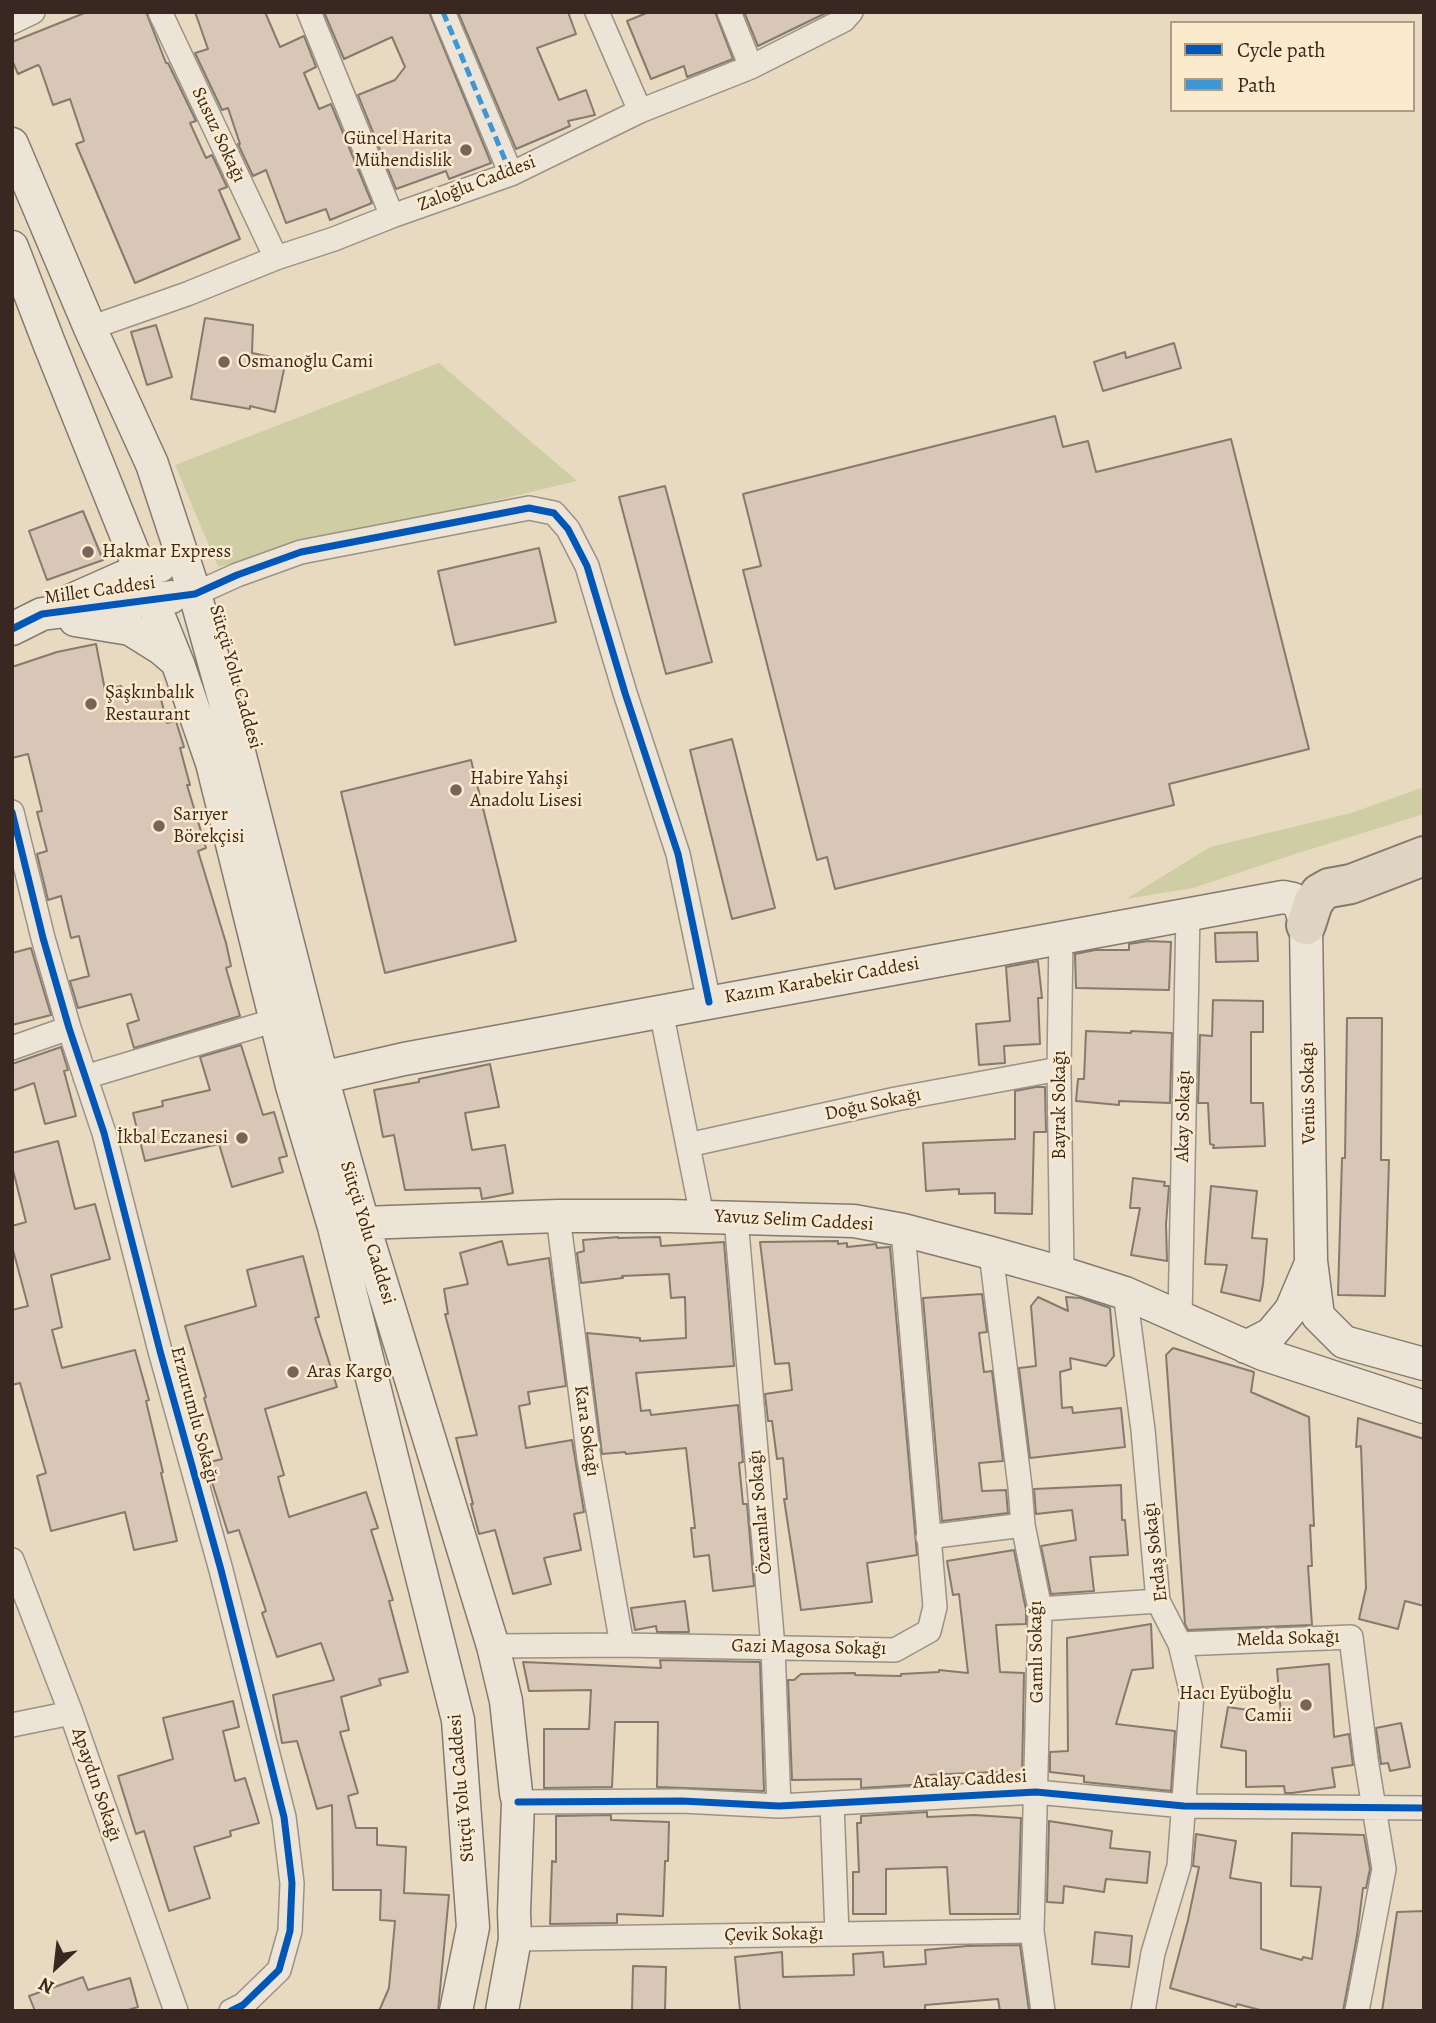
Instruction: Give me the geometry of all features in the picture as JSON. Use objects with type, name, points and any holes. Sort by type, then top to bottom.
[{"type":"highway","points":[[1306,925],[1320,892],[1351,884],[1424,856]]},
{"type":"main road","name":"Sütçü Yolu Caddesi","points":[[12,144],[90,328],[152,464],[195,594],[239,752],[307,1081],[349,1225],[492,1646],[506,1702],[519,1802],[515,1939],[502,2011]]},
{"type":"main road","name":"Sütçü Yolu Caddesi","points":[[12,247],[178,664],[212,762],[276,1020],[307,1081]]},
{"type":"main road","points":[[49,343],[90,328]]},
{"type":"main road","points":[[42,614],[142,569],[185,563]]},
{"type":"main road","name":"Millet Caddesi","points":[[12,629],[42,614],[195,594]]},
{"type":"main road","points":[[42,614],[130,629],[162,649],[178,664]]},
{"type":"main road","name":"Kazım Karabekir Caddesi","points":[[307,1081],[404,1059],[1283,897],[1293,899],[1300,906],[1306,925]]},
{"type":"main road","name":"Venüs Sokağı","points":[[1306,925],[1311,1261]]},
{"type":"main road","name":"Yavuz Selim Caddesi","points":[[349,1225],[558,1216],[702,1216],[854,1221],[903,1230],[991,1253],[1125,1293],[1263,1354],[1424,1407]]},
{"type":"main road","name":"Sütçü Yolu Caddesi","points":[[349,1225],[458,1720],[473,1927],[456,2011]]},
{"type":"main road","points":[[1245,1347],[1271,1334],[1291,1310],[1311,1261]]},
{"type":"main road","points":[[1311,1261],[1318,1316],[1343,1342],[1424,1364]]},
{"type":"main road","points":[[473,1927],[515,1939]]},
{"type":"street","points":[[12,22],[33,12]]},
{"type":"street","name":"Susuz Sokağı","points":[[160,12],[276,258]]},
{"type":"street","points":[[309,12],[392,216]]},
{"type":"street","points":[[443,12],[511,174]]},
{"type":"street","points":[[597,12],[640,111]]},
{"type":"street","points":[[729,12],[751,67]]},
{"type":"street","name":"Zaloğlu Caddesi","points":[[90,328],[511,174],[640,111],[751,67],[844,20],[851,12]]},
{"type":"street","points":[[195,594],[237,575],[301,552],[529,508],[554,513],[568,529],[587,566],[678,854],[709,1002]]},
{"type":"street","points":[[185,563],[237,575]]},
{"type":"street","name":"Erzurumlu Sokağı","points":[[12,812],[43,938],[104,1133],[284,1817],[292,1883],[290,1931],[279,1970],[243,2005],[231,2011]]},
{"type":"street","name":"Akay Sokağı","points":[[1180,1318],[1188,914]]},
{"type":"street","name":"Bayrak Sokağı","points":[[1062,937],[1059,1069],[1062,1273]]},
{"type":"street","points":[[661,1011],[702,1216]]},
{"type":"street","points":[[85,1077],[276,1020]]},
{"type":"street","points":[[12,1048],[69,1028]]},
{"type":"street","name":"Doğu Sokağı","points":[[688,1145],[895,1099],[1059,1069]]},
{"type":"street","name":"Kara Sokağı","points":[[558,1216],[589,1459],[622,1645]]},
{"type":"street","name":"Özcanlar Sokağı","points":[[736,1219],[773,1647],[779,1806]]},
{"type":"street","name":"Gazi Magosa Sokağı","points":[[492,1646],[622,1645],[895,1650],[929,1630],[935,1606],[903,1230]]},
{"type":"street","name":"Gamlı Sokağı","points":[[991,1253],[1023,1525],[1040,1609],[1032,1931],[1042,2011]]},
{"type":"street","name":"Erdaş Sokağı","points":[[1125,1293],[1143,1430],[1158,1601],[1180,1644],[1192,1694],[1179,1866],[1153,1953],[1143,2011]]},
{"type":"street","points":[[928,1537],[1023,1525]]},
{"type":"street","name":"Apaydın Sokağı","points":[[12,1560],[71,1713],[176,2011]]},
{"type":"street","points":[[1040,1609],[1158,1601]]},
{"type":"street","name":"Melda Sokağı","points":[[1180,1644],[1350,1637],[1375,1807]]},
{"type":"street","points":[[12,1725],[71,1713]]},
{"type":"street","name":"Atalay Caddesi","points":[[519,1802],[682,1801],[779,1806],[1036,1791],[1184,1806],[1424,1808]]},
{"type":"street","points":[[832,1803],[837,1934]]},
{"type":"street","points":[[1357,2011],[1384,1869],[1375,1807]]},
{"type":"street","name":"Çevik Sokağı","points":[[515,1939],[1032,1931]]},
{"type":"street","name":"Sütçü Yolu Caddesi","points":[[515,1939],[516,2011]]},
{"type":"shaded area","points":[[439,363],[577,481],[218,567],[175,465]]},
{"type":"shaded area","points":[[1424,787],[1424,814],[1193,888],[1126,899],[1210,847],[1351,813]]},
{"type":"building","points":[[87,12],[146,12],[166,63],[196,121],[190,123],[206,158],[212,155],[227,187],[219,190],[240,239],[135,283],[76,144],[84,141],[70,99],[53,105],[40,67],[38,65],[18,74],[12,60],[12,42]]},
{"type":"building","points":[[195,12],[265,12],[280,47],[304,36],[316,67],[304,73],[319,109],[331,104],[372,203],[330,220],[326,209],[286,223],[266,170],[253,176],[238,144],[228,108],[222,110],[195,53],[208,49]]},
{"type":"building","points":[[324,12],[429,12],[491,163],[449,179],[446,171],[396,189],[358,95],[395,80],[405,67],[392,37],[344,59]]},
{"type":"building","points":[[458,12],[568,12],[576,34],[537,48],[559,100],[586,90],[595,115],[568,121],[570,126],[516,149]]},
{"type":"building","points":[[649,12],[715,12],[733,59],[687,77],[684,66],[651,79],[627,21]]},
{"type":"building","points":[[744,12],[828,12],[758,46]]},
{"type":"building","name":"Osmanoğlu Cami","points":[[205,318],[253,325],[252,353],[286,360],[275,412],[250,406],[250,409],[191,399]]},
{"type":"building","points":[[156,325],[172,377],[147,385],[131,332]]},
{"type":"building","points":[[1174,343],[1181,368],[1103,391],[1094,362],[1125,352],[1126,358]]},
{"type":"building","points":[[1055,416],[1063,447],[1088,441],[1096,472],[1231,439],[1309,749],[1169,784],[1174,805],[835,889],[827,857],[817,860],[743,570],[761,566],[743,494]]},
{"type":"building","points":[[665,486],[712,662],[666,674],[619,497]]},
{"type":"building","points":[[83,511],[103,560],[47,580],[29,531]]},
{"type":"building","points":[[539,548],[556,622],[455,645],[438,571]]},
{"type":"building","points":[[96,644],[105,690],[121,686],[123,695],[158,687],[167,723],[176,721],[184,747],[180,748],[190,785],[187,785],[206,848],[198,851],[226,943],[231,966],[226,968],[240,1016],[134,1048],[127,1024],[139,1020],[131,994],[78,1008],[70,981],[89,976],[79,936],[71,938],[61,896],[48,900],[37,854],[47,851],[37,812],[42,811],[28,754],[12,758],[12,667],[57,652]]},
{"type":"building","points":[[732,739],[775,908],[732,919],[690,750]]},
{"type":"building","points":[[471,760],[516,941],[385,973],[341,792]]},
{"type":"building","points":[[1257,932],[1258,961],[1216,962],[1215,933]]},
{"type":"building","points":[[1171,942],[1169,990],[1076,988],[1075,954],[1095,950],[1129,950],[1129,944]]},
{"type":"building","points":[[31,948],[51,1015],[12,1025],[12,953]]},
{"type":"building","points":[[1038,961],[1042,998],[1038,998],[1040,1044],[1004,1046],[1005,1063],[979,1065],[976,1024],[1010,1021],[1006,967]]},
{"type":"building","points":[[1213,1000],[1263,1001],[1263,1032],[1251,1032],[1251,1103],[1263,1103],[1265,1146],[1213,1148],[1214,1145],[1210,1144],[1208,1103],[1198,1103],[1200,1035],[1212,1036]]},
{"type":"building","points":[[1347,1018],[1382,1018],[1381,1160],[1389,1160],[1385,1296],[1338,1295],[1342,1158],[1345,1158]]},
{"type":"building","points":[[1086,1031],[1172,1033],[1170,1103],[1119,1101],[1119,1105],[1076,1101],[1078,1079],[1084,1079]]},
{"type":"building","points":[[241,1045],[263,1115],[274,1112],[287,1156],[279,1158],[283,1172],[232,1187],[219,1144],[145,1161],[133,1113],[163,1106],[162,1101],[210,1090],[200,1057]]},
{"type":"building","points":[[61,1047],[68,1070],[64,1071],[76,1116],[45,1124],[34,1083],[12,1091],[12,1064]]},
{"type":"building","points":[[490,1064],[499,1107],[465,1113],[472,1150],[505,1145],[513,1193],[482,1199],[480,1188],[405,1190],[394,1135],[383,1137],[374,1090]]},
{"type":"building","points":[[1045,1087],[1046,1132],[1034,1132],[1032,1214],[995,1213],[995,1193],[959,1194],[959,1189],[926,1191],[923,1143],[1015,1139],[1015,1091]]},
{"type":"building","points":[[58,1141],[75,1209],[95,1204],[110,1259],[51,1275],[62,1327],[52,1330],[62,1368],[135,1350],[149,1400],[146,1401],[177,1541],[134,1550],[125,1512],[51,1531],[37,1476],[46,1473],[20,1383],[12,1385],[12,1310],[28,1306],[12,1246],[12,1226],[26,1222],[12,1166],[12,1153]]},
{"type":"building","points":[[1133,1178],[1165,1182],[1164,1186],[1169,1186],[1167,1261],[1131,1255],[1140,1208],[1130,1208]]},
{"type":"building","points":[[1211,1186],[1257,1191],[1252,1238],[1267,1239],[1260,1301],[1221,1292],[1227,1265],[1205,1264]]},
{"type":"building","points":[[660,1237],[661,1246],[724,1242],[734,1366],[636,1373],[641,1411],[650,1410],[651,1415],[738,1405],[743,1462],[739,1463],[743,1504],[747,1504],[754,1586],[713,1591],[709,1555],[694,1557],[691,1528],[695,1528],[686,1448],[602,1454],[587,1333],[640,1338],[640,1341],[686,1338],[685,1297],[671,1298],[669,1274],[622,1276],[623,1278],[581,1283],[577,1253],[584,1251],[583,1240]]},
{"type":"building","points":[[502,1241],[508,1265],[549,1258],[566,1386],[528,1392],[530,1404],[519,1406],[526,1448],[572,1440],[584,1512],[574,1514],[581,1550],[544,1558],[551,1584],[513,1594],[495,1530],[479,1534],[456,1438],[477,1435],[445,1314],[448,1314],[444,1289],[468,1284],[460,1253]]},
{"type":"building","points":[[838,1241],[838,1244],[847,1243],[847,1247],[876,1244],[877,1248],[890,1247],[917,1555],[867,1563],[872,1602],[801,1610],[784,1499],[787,1499],[783,1458],[777,1459],[765,1394],[792,1390],[789,1363],[775,1364],[760,1242]]},
{"type":"building","points":[[303,1256],[319,1317],[315,1318],[337,1387],[265,1409],[284,1475],[278,1477],[289,1517],[366,1492],[378,1528],[371,1530],[393,1600],[389,1601],[408,1672],[379,1679],[381,1685],[341,1697],[349,1730],[340,1732],[358,1793],[348,1796],[356,1828],[377,1828],[377,1845],[406,1847],[404,1893],[449,1895],[438,2011],[379,2011],[389,1988],[395,1921],[380,1920],[381,1890],[333,1890],[332,1805],[317,1809],[297,1741],[282,1743],[273,1695],[334,1680],[321,1643],[277,1657],[262,1613],[266,1611],[239,1530],[228,1533],[206,1463],[222,1459],[185,1326],[256,1306],[247,1270]]},
{"type":"building","points":[[982,1294],[987,1332],[979,1333],[984,1372],[992,1371],[1003,1461],[979,1463],[982,1491],[1006,1490],[1008,1513],[942,1521],[923,1298]]},
{"type":"building","points":[[1038,1297],[1068,1311],[1066,1297],[1081,1298],[1110,1308],[1114,1356],[1106,1366],[1070,1358],[1071,1369],[1060,1372],[1062,1408],[1072,1407],[1073,1413],[1121,1408],[1125,1447],[1030,1458],[1019,1368],[1036,1366],[1031,1306]]},
{"type":"building","points":[[1173,1348],[1254,1372],[1251,1392],[1309,1417],[1314,1526],[1310,1525],[1312,1566],[1308,1566],[1312,1625],[1188,1630],[1185,1624],[1166,1355]]},
{"type":"building","points":[[1358,1418],[1424,1439],[1424,1606],[1405,1601],[1398,1629],[1359,1619],[1366,1588],[1361,1446],[1356,1447]]},
{"type":"building","points":[[1121,1485],[1122,1520],[1125,1520],[1128,1555],[1090,1557],[1094,1591],[1051,1594],[1041,1546],[1076,1540],[1072,1510],[1036,1514],[1034,1489]]},
{"type":"building","points":[[1014,1550],[1026,1610],[1026,1624],[996,1625],[1000,1672],[1024,1673],[1022,1777],[995,1772],[927,1775],[927,1784],[861,1788],[861,1779],[792,1780],[788,1680],[794,1680],[801,1674],[901,1676],[939,1670],[968,1673],[959,1594],[953,1595],[947,1561]]},
{"type":"building","points":[[685,1601],[689,1632],[657,1632],[656,1626],[635,1630],[631,1608]]},
{"type":"building","points":[[1151,1624],[1153,1668],[1132,1670],[1116,1724],[1175,1731],[1171,1791],[1084,1782],[1084,1776],[1050,1772],[1050,1752],[1068,1751],[1067,1638]]},
{"type":"building","points":[[660,1660],[760,1662],[764,1791],[657,1787],[658,1722],[615,1722],[612,1787],[544,1788],[544,1729],[589,1729],[591,1690],[529,1691],[523,1662],[661,1668]]},
{"type":"building","points":[[1329,1664],[1334,1737],[1349,1734],[1353,1765],[1332,1768],[1335,1787],[1285,1793],[1284,1786],[1246,1787],[1246,1751],[1221,1747],[1228,1707],[1281,1715],[1277,1669]]},
{"type":"building","points":[[233,1701],[239,1727],[223,1731],[235,1781],[245,1778],[259,1823],[230,1831],[231,1836],[194,1847],[210,1898],[169,1911],[144,1831],[136,1834],[118,1776],[173,1759],[163,1718]]},
{"type":"building","points":[[1401,1723],[1410,1767],[1390,1771],[1388,1763],[1381,1764],[1376,1728]]},
{"type":"building","points":[[927,1812],[927,1817],[974,1815],[1021,1818],[1018,1914],[950,1914],[947,1867],[886,1869],[886,1914],[853,1914],[853,1872],[859,1872],[857,1823],[861,1823],[861,1816]]},
{"type":"building","points":[[611,1815],[611,1820],[669,1822],[663,1916],[617,1914],[617,1923],[550,1924],[552,1861],[556,1862],[556,1816]]},
{"type":"building","points":[[1049,1821],[1112,1831],[1110,1848],[1150,1852],[1147,1883],[1106,1879],[1104,1892],[1064,1886],[1063,1903],[1047,1902]]},
{"type":"building","points":[[1292,1833],[1364,1835],[1370,1869],[1366,1888],[1363,1888],[1343,2011],[1264,2011],[1237,2004],[1236,2007],[1170,1988],[1199,1867],[1193,1866],[1196,1834],[1236,1841],[1230,1878],[1261,1883],[1261,1949],[1302,1960],[1303,1957],[1312,1959],[1321,1887],[1291,1886]]},
{"type":"building","points":[[1424,1911],[1424,2011],[1382,2011],[1397,1912]]},
{"type":"building","points":[[1095,1932],[1132,1936],[1129,1967],[1092,1964]]},
{"type":"building","points":[[1020,1945],[1029,2011],[1000,2011],[998,1999],[925,2005],[925,2010],[908,2011],[740,2011],[735,1957],[782,1952],[783,1977],[854,1975],[853,1954],[883,1952],[884,1967],[926,1964],[925,1950]]},
{"type":"building","points":[[633,1966],[666,1967],[665,2011],[632,2011]]},
{"type":"building","points":[[83,1977],[88,1990],[130,1978],[138,2007],[125,2011],[35,2011],[29,1996]]},
{"type":"marked path","points":[[443,12],[511,174]]},
{"type":"cycle path","points":[[12,629],[42,614],[195,594],[237,575],[301,552],[529,508],[554,513],[568,529],[587,566],[678,854],[709,1002]]},
{"type":"cycle path","points":[[12,812],[43,938],[104,1133],[284,1817],[292,1883],[290,1931],[279,1970],[243,2005],[231,2011]]},
{"type":"cycle path","points":[[518,1802],[682,1801],[779,1806],[1036,1792],[1184,1806],[1424,1808]]},
{"type":"place","name":"Güncel Harita Mühendislik","points":[[466,150]]},
{"type":"place","name":"Osmanoğlu Cami","points":[[224,362]]},
{"type":"place","name":"Hakmar Express","points":[[88,552]]},
{"type":"place","name":"Şaşkınbalık Restaurant","points":[[91,704]]},
{"type":"place","name":"Habire Yahşi Anadolu Lisesi","points":[[456,790]]},
{"type":"place","name":"Sarıyer Börekçisi","points":[[159,826]]},
{"type":"place","name":"İkbal Eczanesi","points":[[242,1138]]},
{"type":"place","name":"Aras Kargo","points":[[293,1372]]},
{"type":"place","name":"Hacı Eyüboğlu Camii","points":[[1306,1705]]}]
